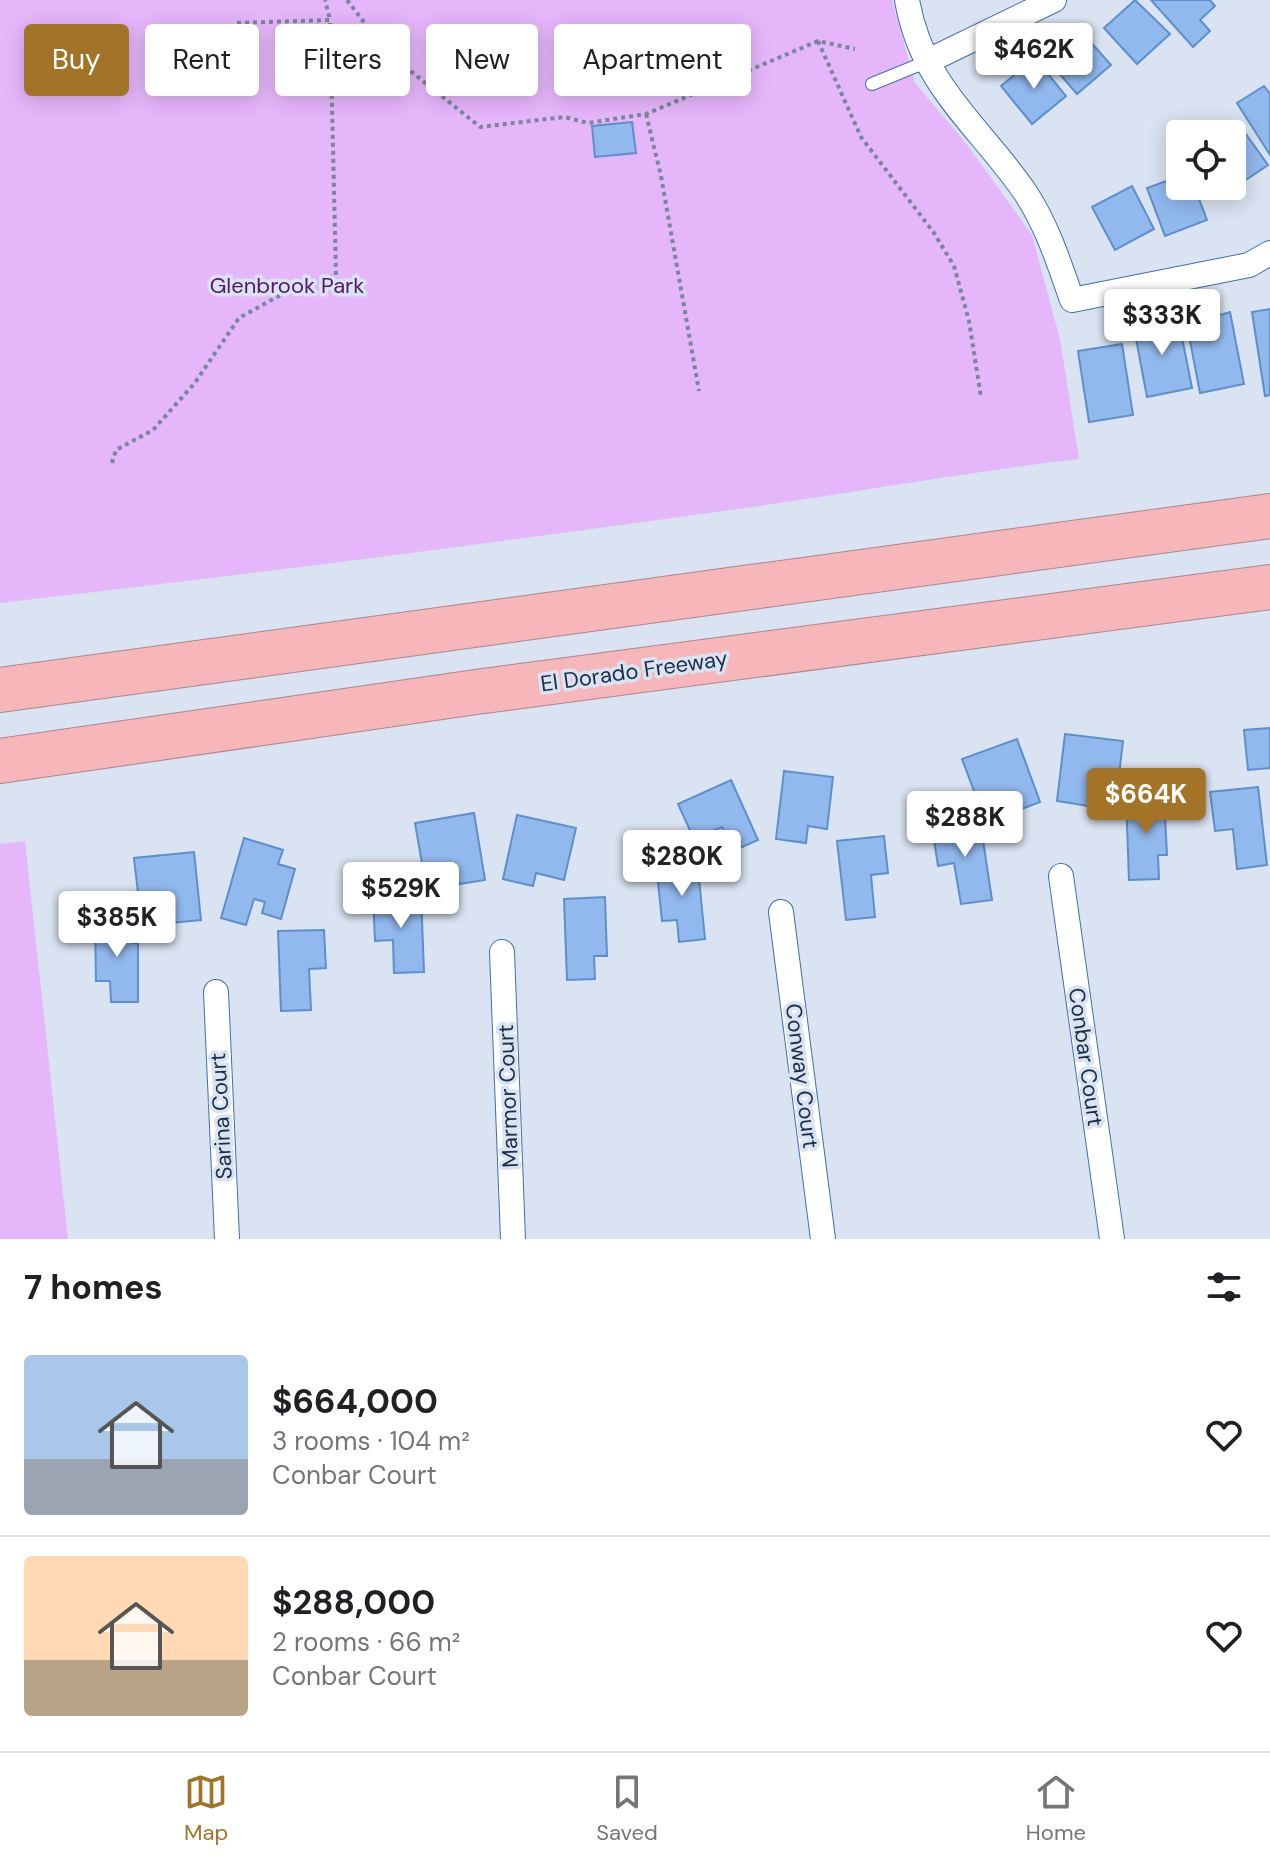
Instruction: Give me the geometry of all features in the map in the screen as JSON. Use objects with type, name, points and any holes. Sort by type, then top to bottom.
[{"type":"highway","points":[[1174,529],[1270,509]]},
{"type":"highway","points":[[0,690],[1270,516]]},
{"type":"highway","name":"El Dorado Freeway","points":[[0,761],[506,688],[1270,587]]},
{"type":"street","points":[[907,0],[926,62],[959,113],[1024,191],[1051,241],[1072,300],[1249,265],[1270,253]]},
{"type":"street","points":[[926,62],[1054,0]]},
{"type":"street","name":"Conbar Court","points":[[1061,876],[1112,1239]]},
{"type":"street","name":"Conway Court","points":[[781,912],[823,1239]]},
{"type":"street","name":"Marmor Court","points":[[502,952],[513,1239]]},
{"type":"street","name":"Sarina Court","points":[[216,992],[227,1239]]},
{"type":"lane","points":[[872,84],[926,62]]},
{"type":"path","points":[[112,463],[116,450],[153,430],[194,384],[239,318],[293,288],[336,275],[330,20],[325,0]]},
{"type":"path","points":[[347,0],[387,52],[480,127],[564,117],[588,123],[646,114],[818,41],[855,49]]},
{"type":"path","points":[[237,23],[330,20]]},
{"type":"path","points":[[818,41],[861,137],[934,233],[954,266],[969,321],[981,397]]},
{"type":"path","points":[[646,114],[661,176],[699,391]]},
{"type":"green space","name":"Glenbrook Park","points":[[0,0],[892,0],[915,83],[965,142],[1032,235],[1060,339],[1079,459],[554,534],[0,603]]},
{"type":"green space","points":[[25,841],[68,1239],[0,1239],[0,844]]},
{"type":"building","points":[[1135,0],[1170,34],[1137,64],[1104,28]]},
{"type":"building","points":[[1151,0],[1210,0],[1215,6],[1200,20],[1210,31],[1193,47]]},
{"type":"building","points":[[1079,29],[1111,65],[1077,94],[1046,58]]},
{"type":"building","points":[[1035,58],[1066,96],[1032,124],[1001,86]]},
{"type":"building","points":[[1264,86],[1270,94],[1270,155],[1237,103]]},
{"type":"building","points":[[632,122],[636,153],[595,157],[592,126]]},
{"type":"building","points":[[1246,134],[1268,165],[1246,180]]},
{"type":"building","points":[[1166,181],[1166,200],[1199,200],[1207,220],[1165,236],[1147,188]]},
{"type":"building","points":[[1132,186],[1154,229],[1115,250],[1092,207]]},
{"type":"building","points":[[1270,309],[1270,395],[1265,396],[1252,312]]},
{"type":"building","points":[[1230,312],[1244,384],[1200,393],[1187,325]]},
{"type":"building","points":[[1158,318],[1160,326],[1179,322],[1192,388],[1147,397],[1133,323]]},
{"type":"building","points":[[1122,344],[1133,415],[1089,422],[1078,351]]},
{"type":"building","points":[[1270,728],[1270,768],[1248,770],[1244,730]]},
{"type":"building","points":[[1065,734],[1123,741],[1117,792],[1091,789],[1089,806],[1057,801]]},
{"type":"building","points":[[1017,739],[1040,802],[1011,813],[1005,798],[980,807],[962,759]]},
{"type":"building","points":[[784,771],[833,777],[827,829],[808,826],[806,843],[776,839]]},
{"type":"building","points":[[731,780],[758,840],[733,851],[722,827],[694,839],[678,804]]},
{"type":"building","points":[[1258,787],[1267,865],[1237,869],[1233,829],[1215,831],[1210,792]]},
{"type":"building","points":[[1164,796],[1167,855],[1158,855],[1159,879],[1129,880],[1126,798]]},
{"type":"building","points":[[474,813],[485,880],[459,884],[455,864],[423,869],[415,823]]},
{"type":"building","points":[[517,815],[576,828],[564,880],[536,873],[533,886],[503,879]]},
{"type":"building","points":[[980,820],[992,900],[961,904],[954,863],[938,866],[932,827]]},
{"type":"building","points":[[884,836],[888,873],[871,875],[875,917],[846,920],[837,841]]},
{"type":"building","points":[[244,838],[283,850],[278,864],[295,869],[281,919],[262,913],[265,902],[254,899],[246,925],[221,918]]},
{"type":"building","points":[[194,852],[201,920],[170,923],[168,907],[140,910],[134,858]]},
{"type":"building","points":[[697,859],[705,939],[679,942],[677,920],[662,921],[656,863]]},
{"type":"building","points":[[421,894],[424,972],[394,973],[393,940],[375,941],[373,896]]},
{"type":"building","points":[[605,897],[607,956],[594,956],[595,979],[567,980],[564,899]]},
{"type":"building","points":[[132,920],[132,943],[138,943],[138,1002],[111,1002],[110,981],[96,981],[95,921]]},
{"type":"building","points":[[324,930],[326,968],[309,969],[311,1010],[281,1011],[278,931]]}]
